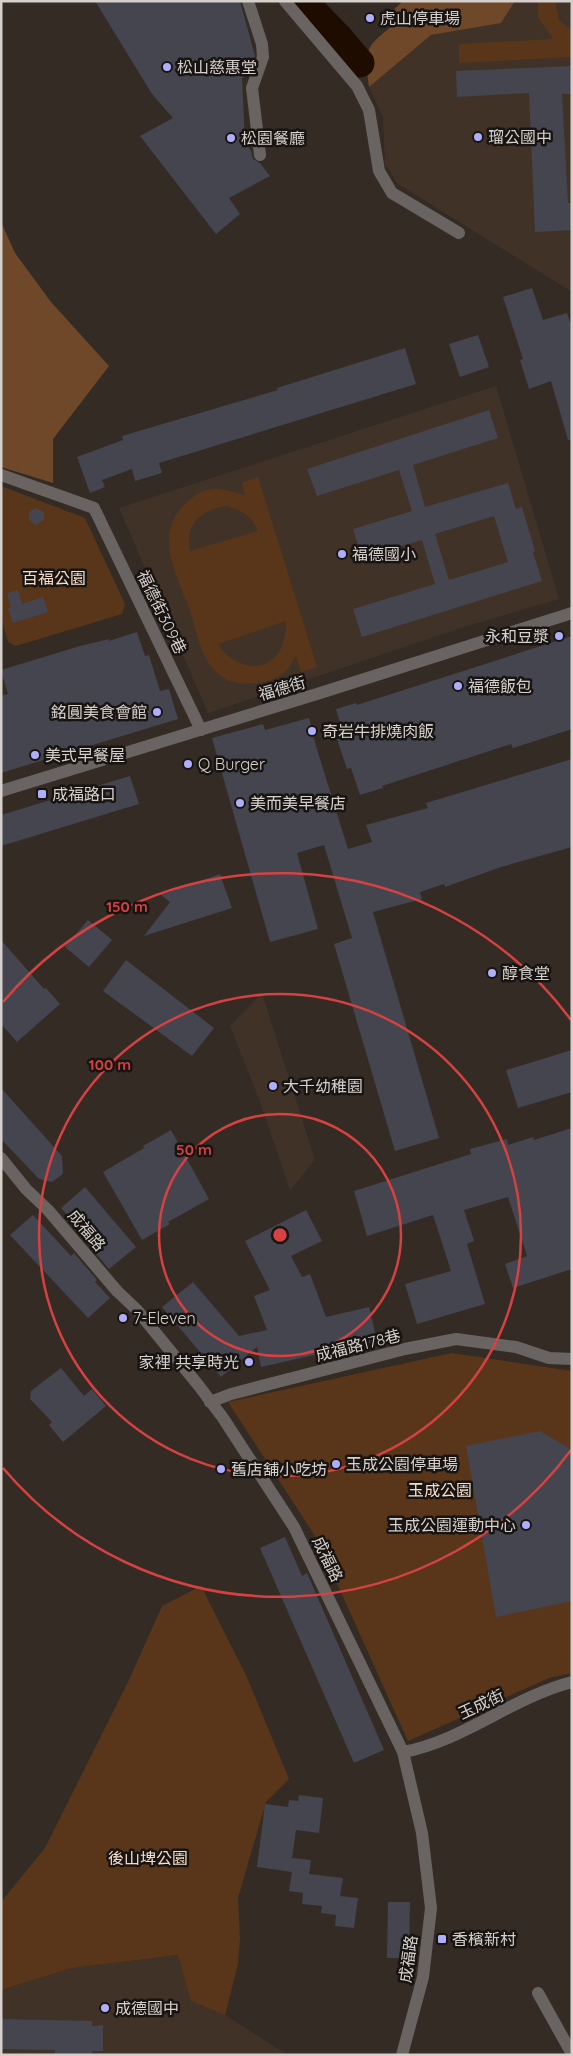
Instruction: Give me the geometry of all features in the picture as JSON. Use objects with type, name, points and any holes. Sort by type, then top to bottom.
[{"type":"street","points":[[248,1],[262,44],[263,57],[252,88],[260,155]]},
{"type":"street","points":[[285,1],[357,86],[369,110],[379,171],[392,193],[459,234]]},
{"type":"street","name":"福德街309巷","points":[[1,475],[94,508],[201,730]]},
{"type":"street","name":"福德街","points":[[1,791],[572,613]]},
{"type":"street","name":"成福路","points":[[1,1158],[26,1189],[48,1210],[117,1291],[137,1310],[223,1418],[294,1527],[403,1752],[422,1833],[430,1908],[424,1977],[402,2055]]},
{"type":"street","name":"成福路178巷","points":[[210,1402],[231,1394],[378,1356],[456,1339],[516,1347],[550,1358],[572,1359]]},
{"type":"street","name":"玉成街","points":[[403,1752],[431,1745],[572,1682]]},
{"type":"street","points":[[538,1993],[572,2054]]},
{"type":"shaded area","points":[[403,1],[515,1],[501,23],[431,35],[369,87],[367,55],[369,49],[379,37],[397,22],[389,14]]},
{"type":"shaded area","name":"瑠公國中","points":[[515,1],[572,1],[572,292],[398,184],[385,164],[383,117],[369,87],[431,35],[501,23]]},
{"type":"shaded area","points":[[1,222],[15,253],[51,302],[109,366],[53,439],[53,483],[1,467]]},
{"type":"shaded area","name":"福德國小","points":[[496,386],[559,599],[464,627],[208,713],[119,508]]},
{"type":"shaded area","name":"大千幼稚園","points":[[262,993],[315,1160],[290,1190],[259,1099],[230,1026]]},
{"type":"shaded area","name":"成德國中","points":[[178,1955],[192,2001],[225,2015],[288,2055],[1,2055],[1,1990],[72,1968]]},
{"type":"green space","points":[[538,1],[555,1],[559,20],[572,31],[572,57],[459,63],[459,44],[553,39],[538,17]]},
{"type":"green space","points":[[258,477],[317,667],[301,672],[296,656],[287,670],[278,677],[251,684],[232,682],[224,678],[217,673],[207,660],[176,575],[169,547],[170,530],[173,521],[184,505],[207,490],[227,490],[245,495],[242,483]],"holes":[[[227,506],[246,514],[258,531],[190,551],[189,535],[198,518],[208,511]],[[286,621],[284,639],[277,655],[262,665],[245,665],[237,662],[223,651],[218,644]]]},
{"type":"green space","name":"百福公園","points":[[1,486],[85,518],[125,604],[122,614],[16,646],[8,642],[1,617]]},
{"type":"green space","name":"玉成公園","points":[[452,1353],[572,1371],[572,1673],[549,1678],[408,1741],[317,1539],[228,1402]]},
{"type":"green space","name":"後山埤公園","points":[[201,1586],[246,1675],[289,1779],[266,1802],[238,1898],[240,1938],[238,1964],[225,2015],[191,2001],[178,1955],[72,1968],[1,1990],[1,1902],[45,1848],[129,1680],[162,1606]]},
{"type":"building","points":[[95,1],[240,1],[255,56],[250,69],[242,79],[245,142],[251,151],[253,159],[260,163],[270,176],[229,198],[240,214],[216,234],[140,136],[173,118],[152,94]]},
{"type":"building","points":[[572,66],[572,94],[562,94],[568,203],[572,203],[572,230],[535,232],[529,93],[457,97],[456,71]]},
{"type":"building","points":[[532,288],[543,320],[567,313],[572,328],[572,440],[568,440],[551,381],[529,389],[520,360],[523,359],[503,297]]},
{"type":"building","points":[[478,335],[489,367],[460,377],[449,344]]},
{"type":"building","points":[[405,348],[416,384],[159,463],[162,473],[135,481],[132,469],[102,480],[105,487],[90,493],[77,457],[123,440],[122,436],[278,390],[277,388]]},
{"type":"building","points":[[489,410],[498,438],[413,465],[425,507],[508,483],[516,509],[522,507],[542,581],[362,637],[353,609],[435,584],[422,540],[362,558],[353,529],[412,511],[399,470],[317,496],[307,469]],"holes":[[[494,516],[508,562],[449,580],[435,534]]]},
{"type":"building","points":[[36,508],[44,512],[44,520],[36,525],[29,520],[29,512]]},
{"type":"building","points":[[18,590],[22,604],[43,597],[48,612],[13,623],[8,608],[11,607],[7,593]]},
{"type":"building","points":[[137,632],[145,656],[149,655],[160,691],[169,689],[178,719],[1,773],[1,696],[8,694],[1,670],[80,646],[109,639],[109,641]]},
{"type":"building","points":[[572,636],[572,729],[513,748],[511,744],[360,795],[351,768],[347,769],[337,739],[344,737],[336,709],[356,703],[357,705]]},
{"type":"building","points":[[309,718],[348,849],[372,842],[366,825],[428,808],[426,803],[572,759],[572,847],[501,867],[445,887],[444,884],[420,892],[422,899],[373,912],[439,1138],[395,1151],[334,944],[352,938],[324,845],[297,853],[318,929],[270,942],[212,738],[263,724],[265,730]]},
{"type":"building","points":[[130,776],[139,804],[1,846],[1,815]]},
{"type":"building","points":[[220,874],[232,908],[144,936],[170,902],[161,895]]},
{"type":"building","points":[[88,920],[112,940],[89,967],[65,947]]},
{"type":"building","points":[[1,940],[44,989],[46,988],[60,1004],[17,1042],[1,1024]]},
{"type":"building","points":[[126,960],[214,1028],[192,1056],[103,991]]},
{"type":"building","points":[[572,1050],[572,1092],[518,1108],[506,1070]]},
{"type":"building","points":[[1,1088],[62,1156],[63,1174],[52,1182],[39,1179],[1,1139]]},
{"type":"building","points":[[572,1128],[572,1269],[513,1288],[505,1264],[527,1256],[508,1197],[464,1210],[474,1241],[467,1244],[485,1304],[417,1324],[405,1284],[451,1271],[433,1215],[367,1236],[354,1191],[471,1154],[470,1149],[507,1139],[508,1145],[533,1137],[534,1140]]},
{"type":"building","points":[[171,1130],[209,1199],[168,1222],[170,1224],[142,1240],[103,1172]]},
{"type":"building","points":[[85,1187],[136,1247],[109,1269],[86,1242],[89,1240],[61,1208]]},
{"type":"building","points":[[306,1210],[322,1241],[291,1256],[302,1277],[310,1274],[326,1317],[369,1307],[377,1341],[261,1367],[257,1347],[221,1377],[162,1307],[193,1282],[239,1336],[267,1330],[254,1296],[270,1290],[245,1241]]},
{"type":"building","points":[[33,1215],[71,1256],[74,1253],[97,1280],[95,1282],[110,1298],[88,1318],[10,1235]]},
{"type":"building","points":[[61,1368],[84,1396],[92,1389],[106,1406],[63,1442],[49,1425],[52,1422],[30,1399],[31,1391]]},
{"type":"building","name":"玉成公園運動中心","points":[[540,1431],[572,1450],[572,1601],[496,1617],[466,1446]]},
{"type":"building","points":[[285,1537],[302,1576],[307,1573],[384,1750],[354,1763],[260,1548]]},
{"type":"building","points":[[299,1795],[323,1798],[319,1833],[296,1830],[292,1858],[311,1860],[309,1874],[343,1878],[340,1896],[358,1898],[354,1928],[335,1926],[336,1915],[321,1913],[322,1906],[302,1904],[303,1893],[289,1891],[292,1872],[257,1867],[265,1804],[288,1807],[289,1800],[298,1801]]},
{"type":"building","points":[[388,1902],[410,1902],[409,1958],[387,1958]]},
{"type":"building","points":[[1,2019],[92,2021],[92,2026],[103,2025],[103,2051],[92,2051],[92,2055],[55,2055],[55,2050],[1,2049]]},
{"type":"waterway","points":[[303,1],[360,63]]},
{"type":"place","name":"虎山停車場","points":[[370,18]]},
{"type":"place","name":"松山慈惠堂","points":[[167,67]]},
{"type":"place","name":"瑠公國中","points":[[478,137]]},
{"type":"place","name":"松園餐廳","points":[[231,138]]},
{"type":"place","name":"福德國小","points":[[342,554]]},
{"type":"place","name":"永和豆漿","points":[[559,636]]},
{"type":"place","name":"福德飯包","points":[[458,686]]},
{"type":"place","name":"銘圓美食會館","points":[[157,712]]},
{"type":"place","name":"奇岩牛排燒肉飯","points":[[312,731]]},
{"type":"place","name":"美式早餐屋","points":[[35,755]]},
{"type":"place","name":"Q Burger","points":[[188,764]]},
{"type":"place","name":"成福路口","points":[[42,794]]},
{"type":"place","name":"美而美早餐店","points":[[240,803]]},
{"type":"place","name":"醇食堂","points":[[492,973]]},
{"type":"place","name":"大千幼稚園","points":[[273,1086]]},
{"type":"place","name":"7-Eleven","points":[[123,1318]]},
{"type":"place","name":"家裡 共享時光","points":[[249,1362]]},
{"type":"place","name":"玉成公園停車場","points":[[336,1464]]},
{"type":"place","name":"舊店舖小吃坊","points":[[221,1469]]},
{"type":"place","name":"玉成公園運動中心","points":[[526,1525]]},
{"type":"place","name":"香檳新村","points":[[442,1939]]},
{"type":"place","name":"成德國中","points":[[105,2008]]}]
